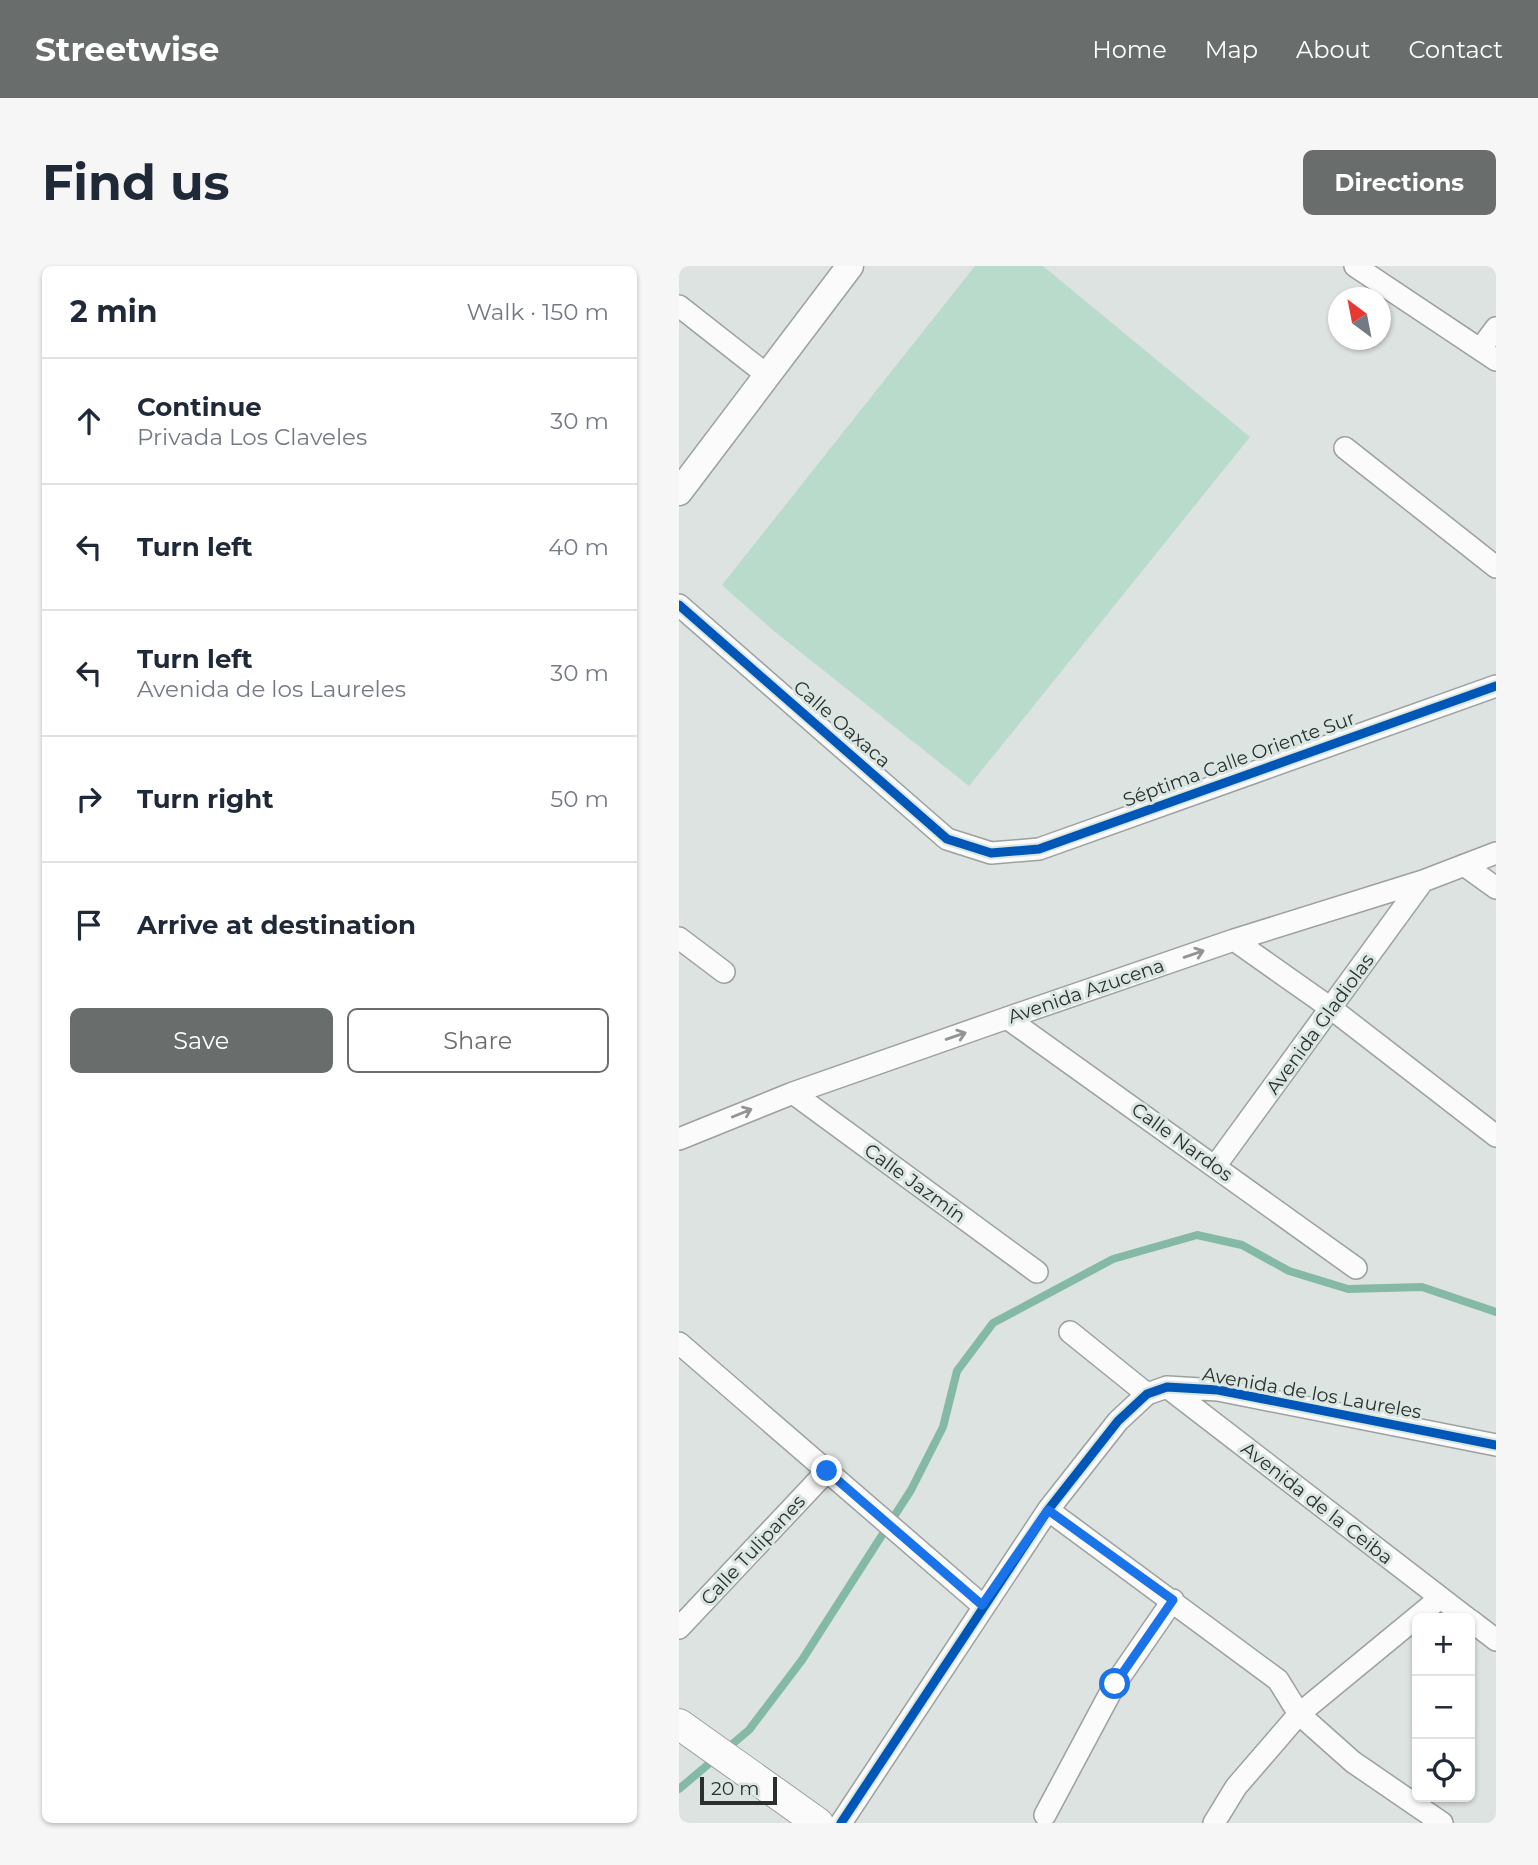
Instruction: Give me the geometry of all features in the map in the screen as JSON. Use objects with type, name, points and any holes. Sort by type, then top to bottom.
[{"type":"main road","points":[[687,1730],[818,1823]]},
{"type":"street","points":[[679,492],[850,266]]},
{"type":"street","points":[[1355,266],[1489,354],[1496,328]]},
{"type":"street","points":[[679,306],[767,375]]},
{"type":"street","points":[[1345,448],[1496,567]]},
{"type":"street","name":"Calle Oaxaca","points":[[679,606],[947,839],[991,853]]},
{"type":"street","name":"Séptima Calle Oriente Sur","points":[[991,853],[1039,849],[1496,686]]},
{"type":"street","name":"Avenida Azucena","points":[[679,1139],[793,1093],[1007,1018],[1234,940],[1423,881],[1496,853]]},
{"type":"street","points":[[1464,865],[1496,888]]},
{"type":"street","name":"Avenida Gladiolas","points":[[1216,1165],[1423,881]]},
{"type":"street","points":[[679,938],[725,972]]},
{"type":"street","points":[[1234,940],[1332,1009],[1496,1136]]},
{"type":"street","name":"Calle Nardos","points":[[1007,1018],[1216,1165],[1356,1268]]},
{"type":"street","name":"Calle Jazmín","points":[[793,1093],[1037,1272]]},
{"type":"street","points":[[1070,1332],[1147,1394]]},
{"type":"street","points":[[679,1343],[982,1605]]},
{"type":"street","name":"Avenida de los Laureles","points":[[841,1823],[982,1605],[1048,1510],[1118,1420],[1147,1394],[1167,1387],[1218,1390],[1496,1445]]},
{"type":"street","name":"Avenida de la Ceiba","points":[[1167,1387],[1461,1613]]},
{"type":"street","name":"Calle Tulipanes","points":[[679,1628],[827,1471]]},
{"type":"street","points":[[1048,1510],[1173,1600],[1277,1680],[1299,1714],[1353,1762],[1442,1823]]},
{"type":"street","points":[[1214,1823],[1236,1787],[1299,1714],[1440,1598]]},
{"type":"street","points":[[1045,1815],[1115,1684],[1173,1600]]},
{"type":"street","name":"Avenida de la Ceiba","points":[[1475,1624],[1496,1640]]},
{"type":"green space","points":[[975,266],[1043,266],[1250,437],[969,786],[774,631],[722,585]]},
{"type":"waterway","points":[[679,1789],[749,1730],[802,1660],[911,1490],[943,1427],[957,1371],[993,1323],[1113,1259],[1197,1235],[1242,1245],[1289,1271],[1348,1289],[1422,1287],[1496,1312]]},
{"type":"cycle path","points":[[679,605],[947,839],[991,853],[1039,849],[1496,686]]},
{"type":"cycle path","points":[[841,1823],[1048,1510],[1118,1421],[1147,1394],[1167,1387],[1218,1390],[1496,1445]]},
{"type":"route","points":[[827,1471],[982,1605],[1048,1510],[1173,1600],[1115,1684]]}]
